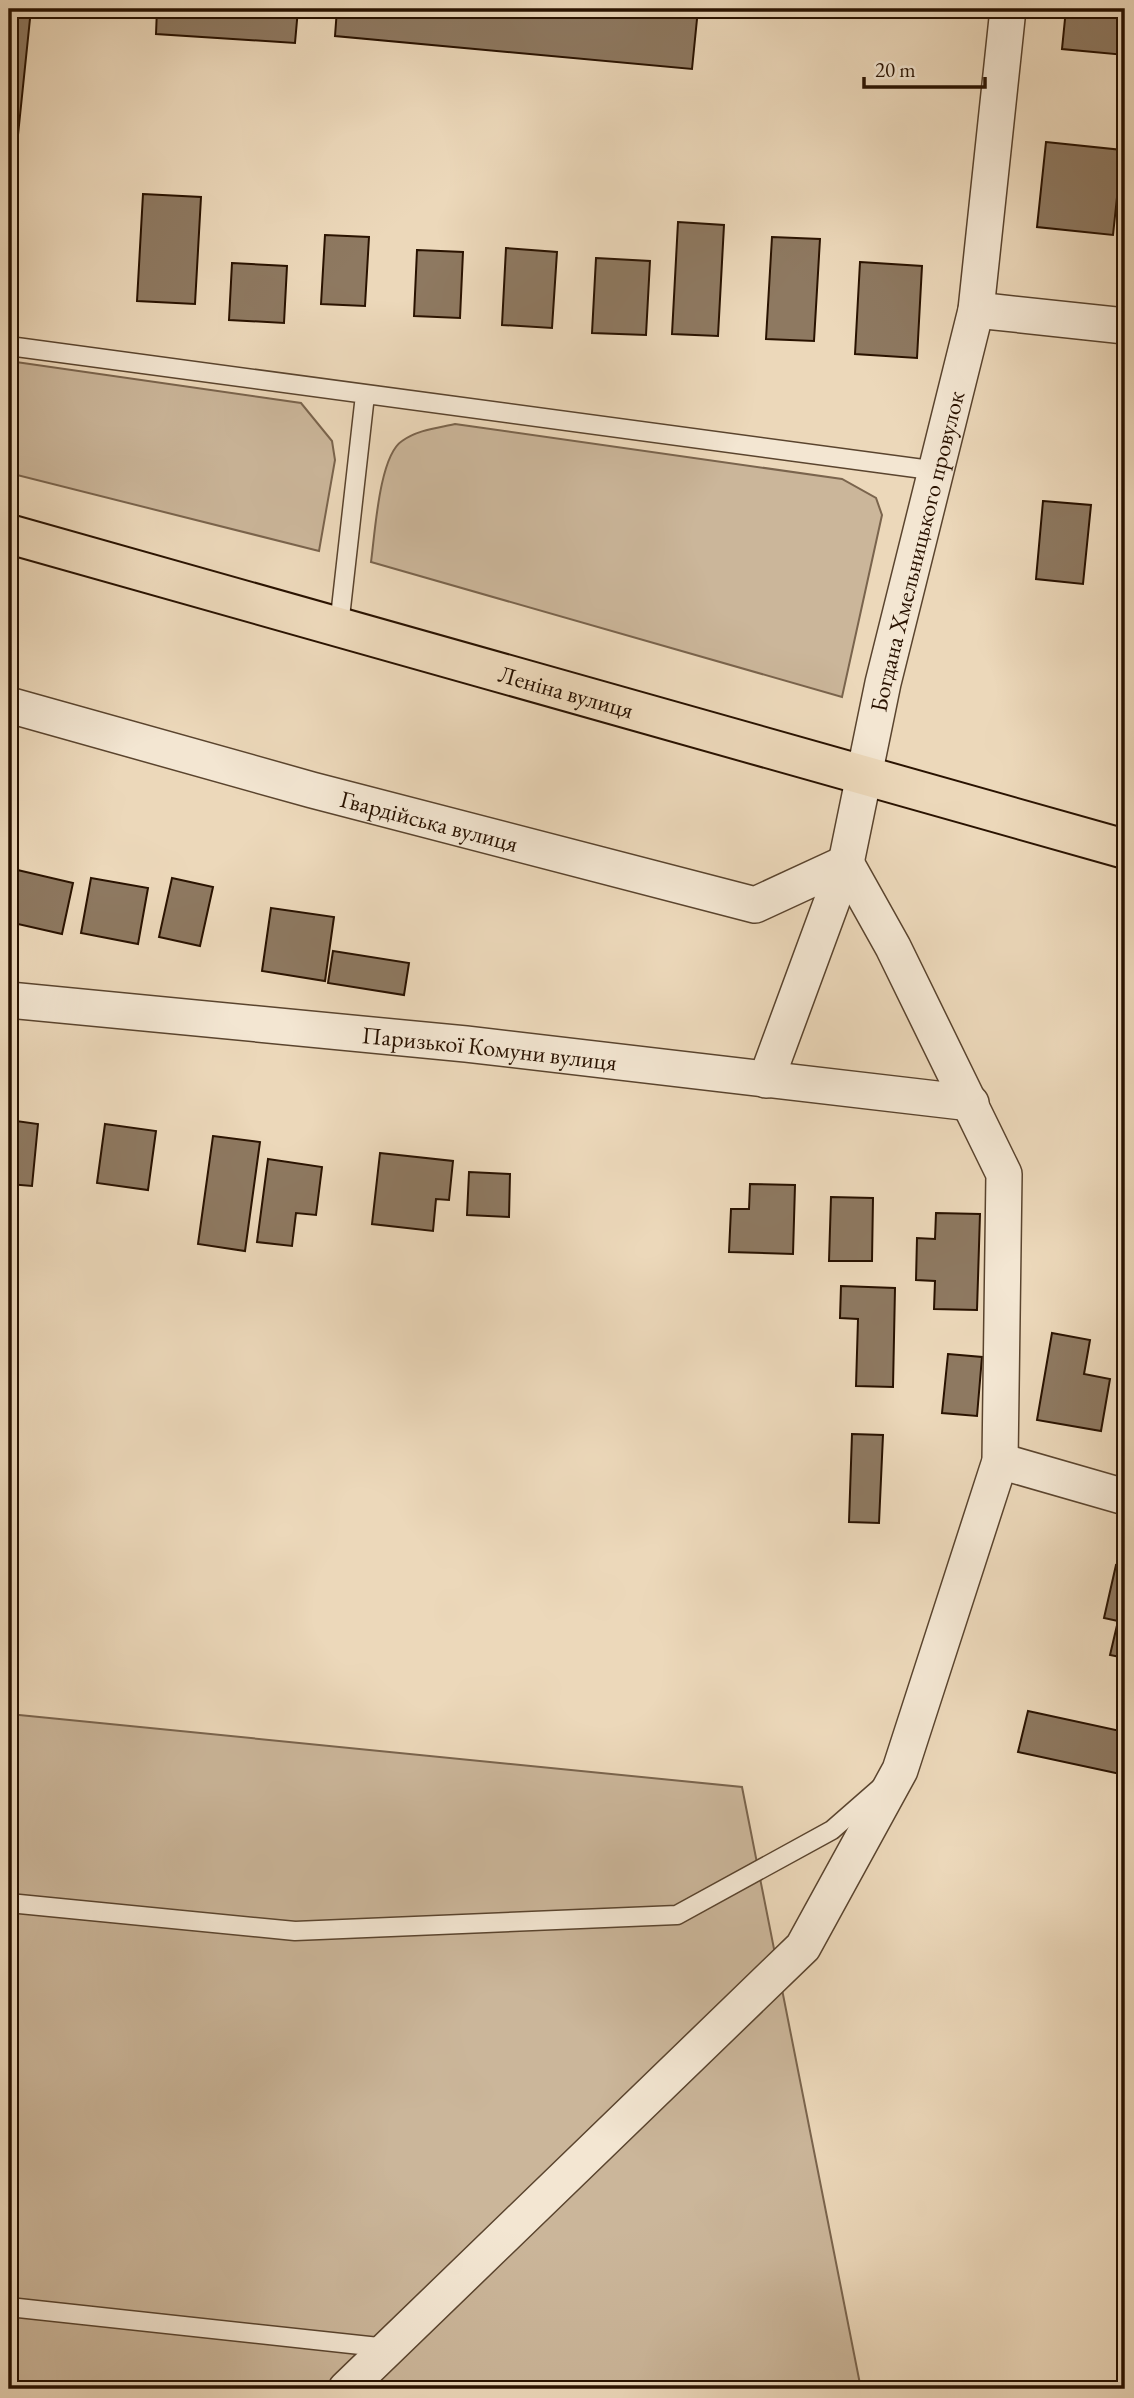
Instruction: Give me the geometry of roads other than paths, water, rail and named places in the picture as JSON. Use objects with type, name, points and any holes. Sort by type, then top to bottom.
[{"type":"main road","name":"Леніна вулиця","points":[[9,534],[1125,849]]},
{"type":"street","name":"Богдана Хмельницького провулок","points":[[766,1080],[846,863],[862,775],[976,310],[1008,9]]},
{"type":"street","points":[[976,310],[1125,326]]},
{"type":"street","name":"Гвардійська вулиця","points":[[9,705],[312,790],[755,905],[846,863]]},
{"type":"street","points":[[346,2389],[803,1947],[900,1770],[1000,1461],[1004,1174],[893,947],[846,863]]},
{"type":"street","name":"Паризької Комуни вулиця","points":[[9,1000],[466,1044],[971,1103]]},
{"type":"street","points":[[1000,1461],[1125,1497]]},
{"type":"lane","points":[[9,346],[938,471]]},
{"type":"lane","points":[[339,626],[365,395]]},
{"type":"lane","points":[[9,1903],[295,1931],[677,1915],[832,1830],[900,1770]]},
{"type":"lane","points":[[9,2307],[390,2348]]}]
